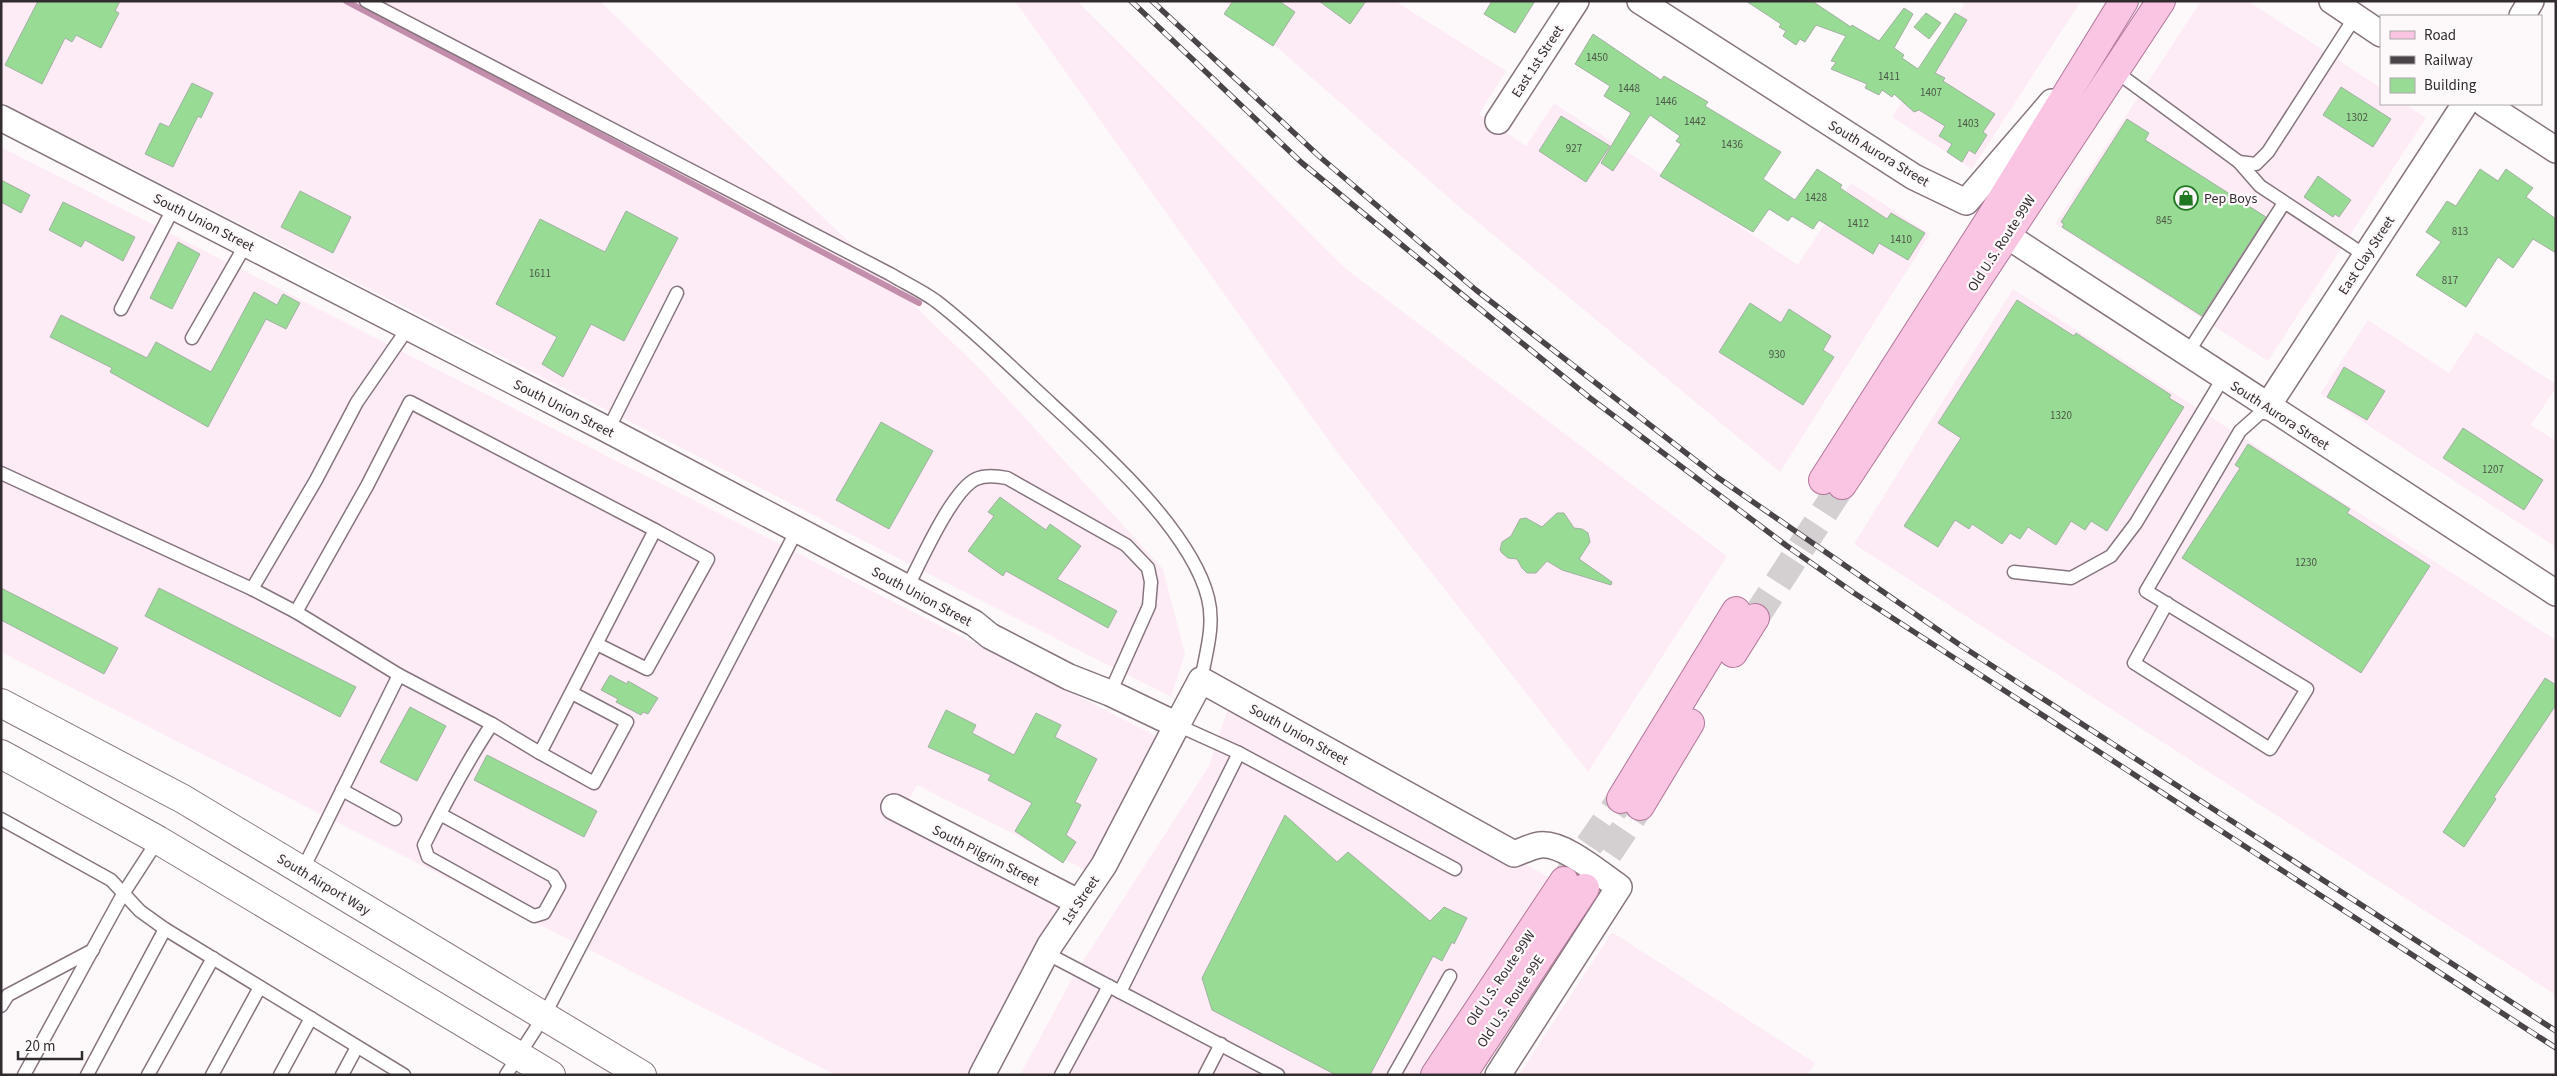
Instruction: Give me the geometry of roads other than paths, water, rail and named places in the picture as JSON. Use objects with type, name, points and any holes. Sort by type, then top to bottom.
[{"type":"main road","name":"Old U.S. Route 99W","points":[[2124,1],[1988,222],[1833,483],[2006,235],[2161,1]]},
{"type":"main road","points":[[1630,802],[1746,614]]},
{"type":"main road","name":"South Airport Way","points":[[1,703],[183,799],[642,1075]]},
{"type":"main road","points":[[1,754],[158,840],[513,1065],[551,1075]]},
{"type":"main road","name":"Old U.S. Route 99W","points":[[1435,1075],[1574,885],[1559,928]]},
{"type":"main road","name":"Old U.S. Route 99E","points":[[1462,1075],[1559,928]]},
{"type":"street","name":"East 1st Street","points":[[1498,121],[1576,1]]},
{"type":"street","name":"South Aurora Street","points":[[1640,1],[1914,177],[1966,202],[2085,64]]},
{"type":"street","points":[[2332,1],[2380,33]]},
{"type":"street","points":[[2523,15],[2531,1]]},
{"type":"street","name":"East Clay Street","points":[[2268,407],[2464,105]]},
{"type":"street","points":[[2487,105],[2556,150]]},
{"type":"street","name":"South Union Street","points":[[1,118],[608,430],[974,623],[990,636],[1060,672],[1110,693],[1177,725]]},
{"type":"street","name":"South Aurora Street","points":[[2006,235],[2556,593]]},
{"type":"street","points":[[1177,725],[1201,680]]},
{"type":"street","name":"South Union Street","points":[[1201,680],[1514,854],[1540,845],[1550,845],[1567,852],[1619,887],[1498,1075]]},
{"type":"street","name":"1st Street","points":[[983,1074],[1046,952],[1104,865],[1177,725]]},
{"type":"street","name":"South Pilgrim Street","points":[[894,807],[1078,902]]},
{"type":"lane","points":[[366,1],[890,274],[934,300],[966,325],[1070,421],[1124,475],[1188,550],[1201,576],[1212,620],[1201,680]]},
{"type":"lane","points":[[2239,162],[2256,164],[2268,152],[2356,17]]},
{"type":"lane","points":[[2115,71],[2239,162],[2260,186],[2366,256]]},
{"type":"lane","points":[[2187,354],[2284,203]]},
{"type":"lane","points":[[120,309],[174,207]]},
{"type":"lane","points":[[192,338],[246,244]]},
{"type":"lane","points":[[608,430],[677,293]]},
{"type":"lane","points":[[252,589],[316,480],[356,402],[408,328]]},
{"type":"lane","points":[[2014,572],[2071,578],[2111,556],[2136,523],[2223,378]]},
{"type":"lane","points":[[296,612],[367,486],[410,402],[708,559],[647,670],[597,644]]},
{"type":"lane","points":[[2167,603],[2134,663],[2270,749],[2307,689],[2146,590],[2240,431],[2268,407]]},
{"type":"lane","points":[[1,473],[252,589],[296,612],[399,675],[492,724],[594,783],[627,722],[572,693]]},
{"type":"lane","points":[[907,588],[953,501],[975,480],[994,476],[1007,478],[1126,545],[1148,568],[1151,582],[1148,606],[1110,693]]},
{"type":"lane","points":[[540,753],[655,530]]},
{"type":"lane","points":[[513,1065],[544,1016],[797,530]]},
{"type":"lane","points":[[302,870],[399,675]]},
{"type":"lane","points":[[440,814],[552,876],[559,886],[544,912],[534,916],[428,857],[424,845],[463,769],[492,724]]},
{"type":"lane","points":[[1177,725],[1238,753],[1455,869]]},
{"type":"lane","points":[[1061,1075],[1114,989],[1238,753]]},
{"type":"lane","points":[[342,790],[395,819]]},
{"type":"lane","points":[[1,819],[111,880],[140,911],[165,929],[404,1075]]},
{"type":"lane","points":[[24,1075],[123,894],[158,840]]},
{"type":"lane","points":[[87,1075],[165,929]]},
{"type":"lane","points":[[1,1006],[8,994],[92,950]]},
{"type":"lane","points":[[1046,952],[1278,1075]]},
{"type":"lane","points":[[148,1075],[213,958]]},
{"type":"lane","points":[[1394,1075],[1450,976]]},
{"type":"lane","points":[[212,1075],[260,987]]},
{"type":"lane","points":[[280,1075],[311,1018]]},
{"type":"lane","points":[[1205,1075],[1221,1044]]},
{"type":"lane","points":[[342,1075],[357,1047]]},
{"type":"waterway","points":[[346,1],[919,303]]},
{"type":"tunnel","points":[[1755,618],[1842,485]]},
{"type":"tunnel","points":[[1565,880],[1621,799]]},
{"type":"tunnel","points":[[1585,888],[1640,806]]},
{"type":"railway","points":[[1131,1],[1302,163],[1590,398],[1787,546],[1854,593],[2556,1048]]},
{"type":"railway","points":[[1152,1],[1320,157],[1476,290],[1717,477],[1960,645],[2556,1031]]},
{"type":"place","name":"Pep Boys","points":[[2186,198]]}]
